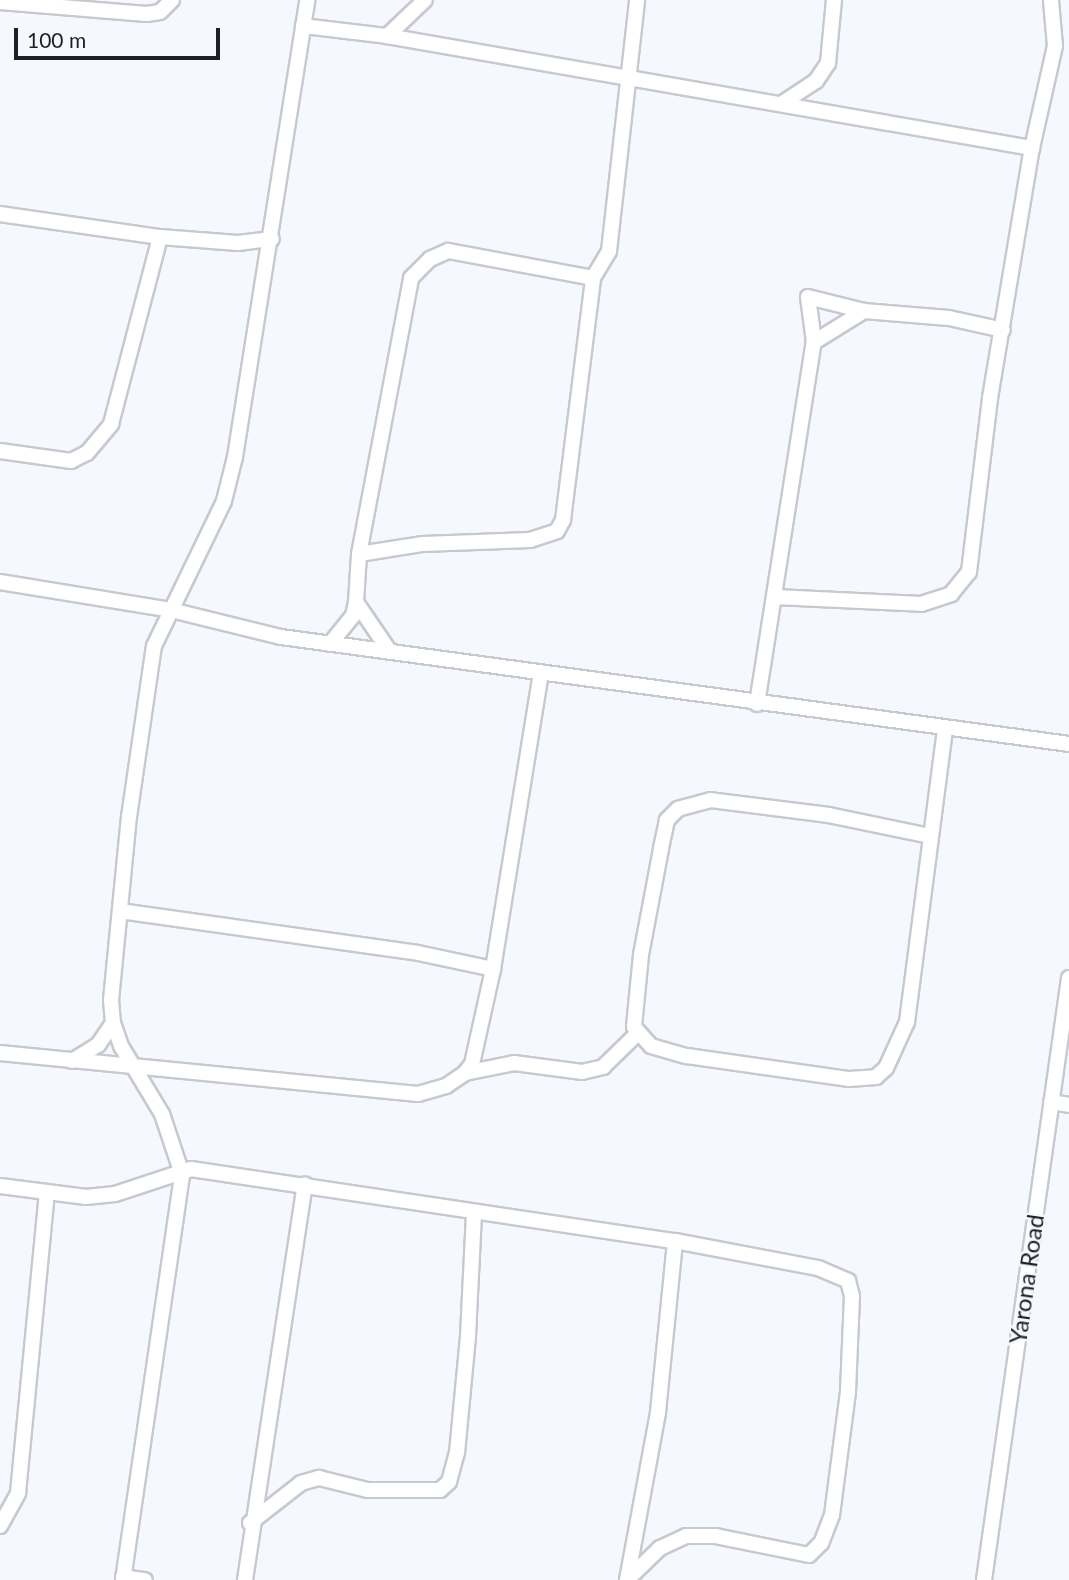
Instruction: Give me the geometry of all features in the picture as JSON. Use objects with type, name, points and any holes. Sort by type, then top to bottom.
[{"type":"street","points":[[0,2],[147,15],[160,12],[172,0]]},
{"type":"street","points":[[145,1580],[123,1579],[182,1174],[162,1114],[138,1068],[121,1046],[113,1023],[111,1000],[120,911],[144,689],[154,646],[224,501],[272,239],[307,0]]},
{"type":"street","points":[[387,36],[425,0]]},
{"type":"street","points":[[359,554],[423,544],[530,540],[556,531],[563,520],[593,278],[608,251],[638,0]]},
{"type":"street","points":[[781,104],[816,81],[828,63],[834,0]]},
{"type":"street","points":[[775,597],[898,606],[951,594],[969,572],[1032,148],[1055,46],[1051,0]]},
{"type":"street","points":[[303,26],[387,36],[629,81],[781,104],[1032,148]]},
{"type":"street","points":[[0,214],[160,237],[238,243],[272,239]]},
{"type":"street","points":[[0,451],[71,461],[86,453],[111,424],[160,237]]},
{"type":"street","points":[[330,643],[353,616],[359,554],[411,278],[420,268],[448,251],[593,278]]},
{"type":"street","points":[[757,704],[814,342],[808,297],[864,311],[949,317],[1003,330]]},
{"type":"street","points":[[814,342],[864,311]]},
{"type":"street","points":[[0,582],[171,610],[281,637],[757,704],[1069,744]]},
{"type":"street","points":[[356,602],[390,652]]},
{"type":"street","points":[[0,1053],[418,1094],[446,1086],[465,1073],[472,1064],[493,969],[541,674]]},
{"type":"street","points":[[930,836],[829,815],[711,800],[678,809],[667,820],[640,955],[632,1019],[638,1033],[651,1046],[687,1056],[849,1079],[876,1077],[892,1058],[907,1022],[945,729]]},
{"type":"street","points":[[120,911],[418,953],[493,969]]},
{"type":"street","name":"Yarona Road","points":[[984,1580],[1069,978]]},
{"type":"street","points":[[72,1061],[98,1045],[113,1023]]},
{"type":"street","points":[[465,1073],[514,1063],[562,1071],[593,1069],[621,1054],[638,1033]]},
{"type":"street","points":[[1051,1102],[1069,1105]]},
{"type":"street","points":[[0,1186],[47,1194],[115,1194],[191,1169],[675,1241],[818,1268],[848,1281],[852,1296],[848,1392],[828,1531],[809,1555],[716,1536],[686,1536],[660,1548],[627,1580]]},
{"type":"street","points":[[245,1580],[250,1523],[305,1185]]},
{"type":"street","points":[[0,1526],[18,1493],[47,1194]]},
{"type":"street","points":[[250,1523],[301,1483],[319,1478],[368,1490],[440,1490],[449,1482],[457,1452],[468,1336],[474,1213]]},
{"type":"street","points":[[627,1580],[658,1412],[675,1241]]}]
